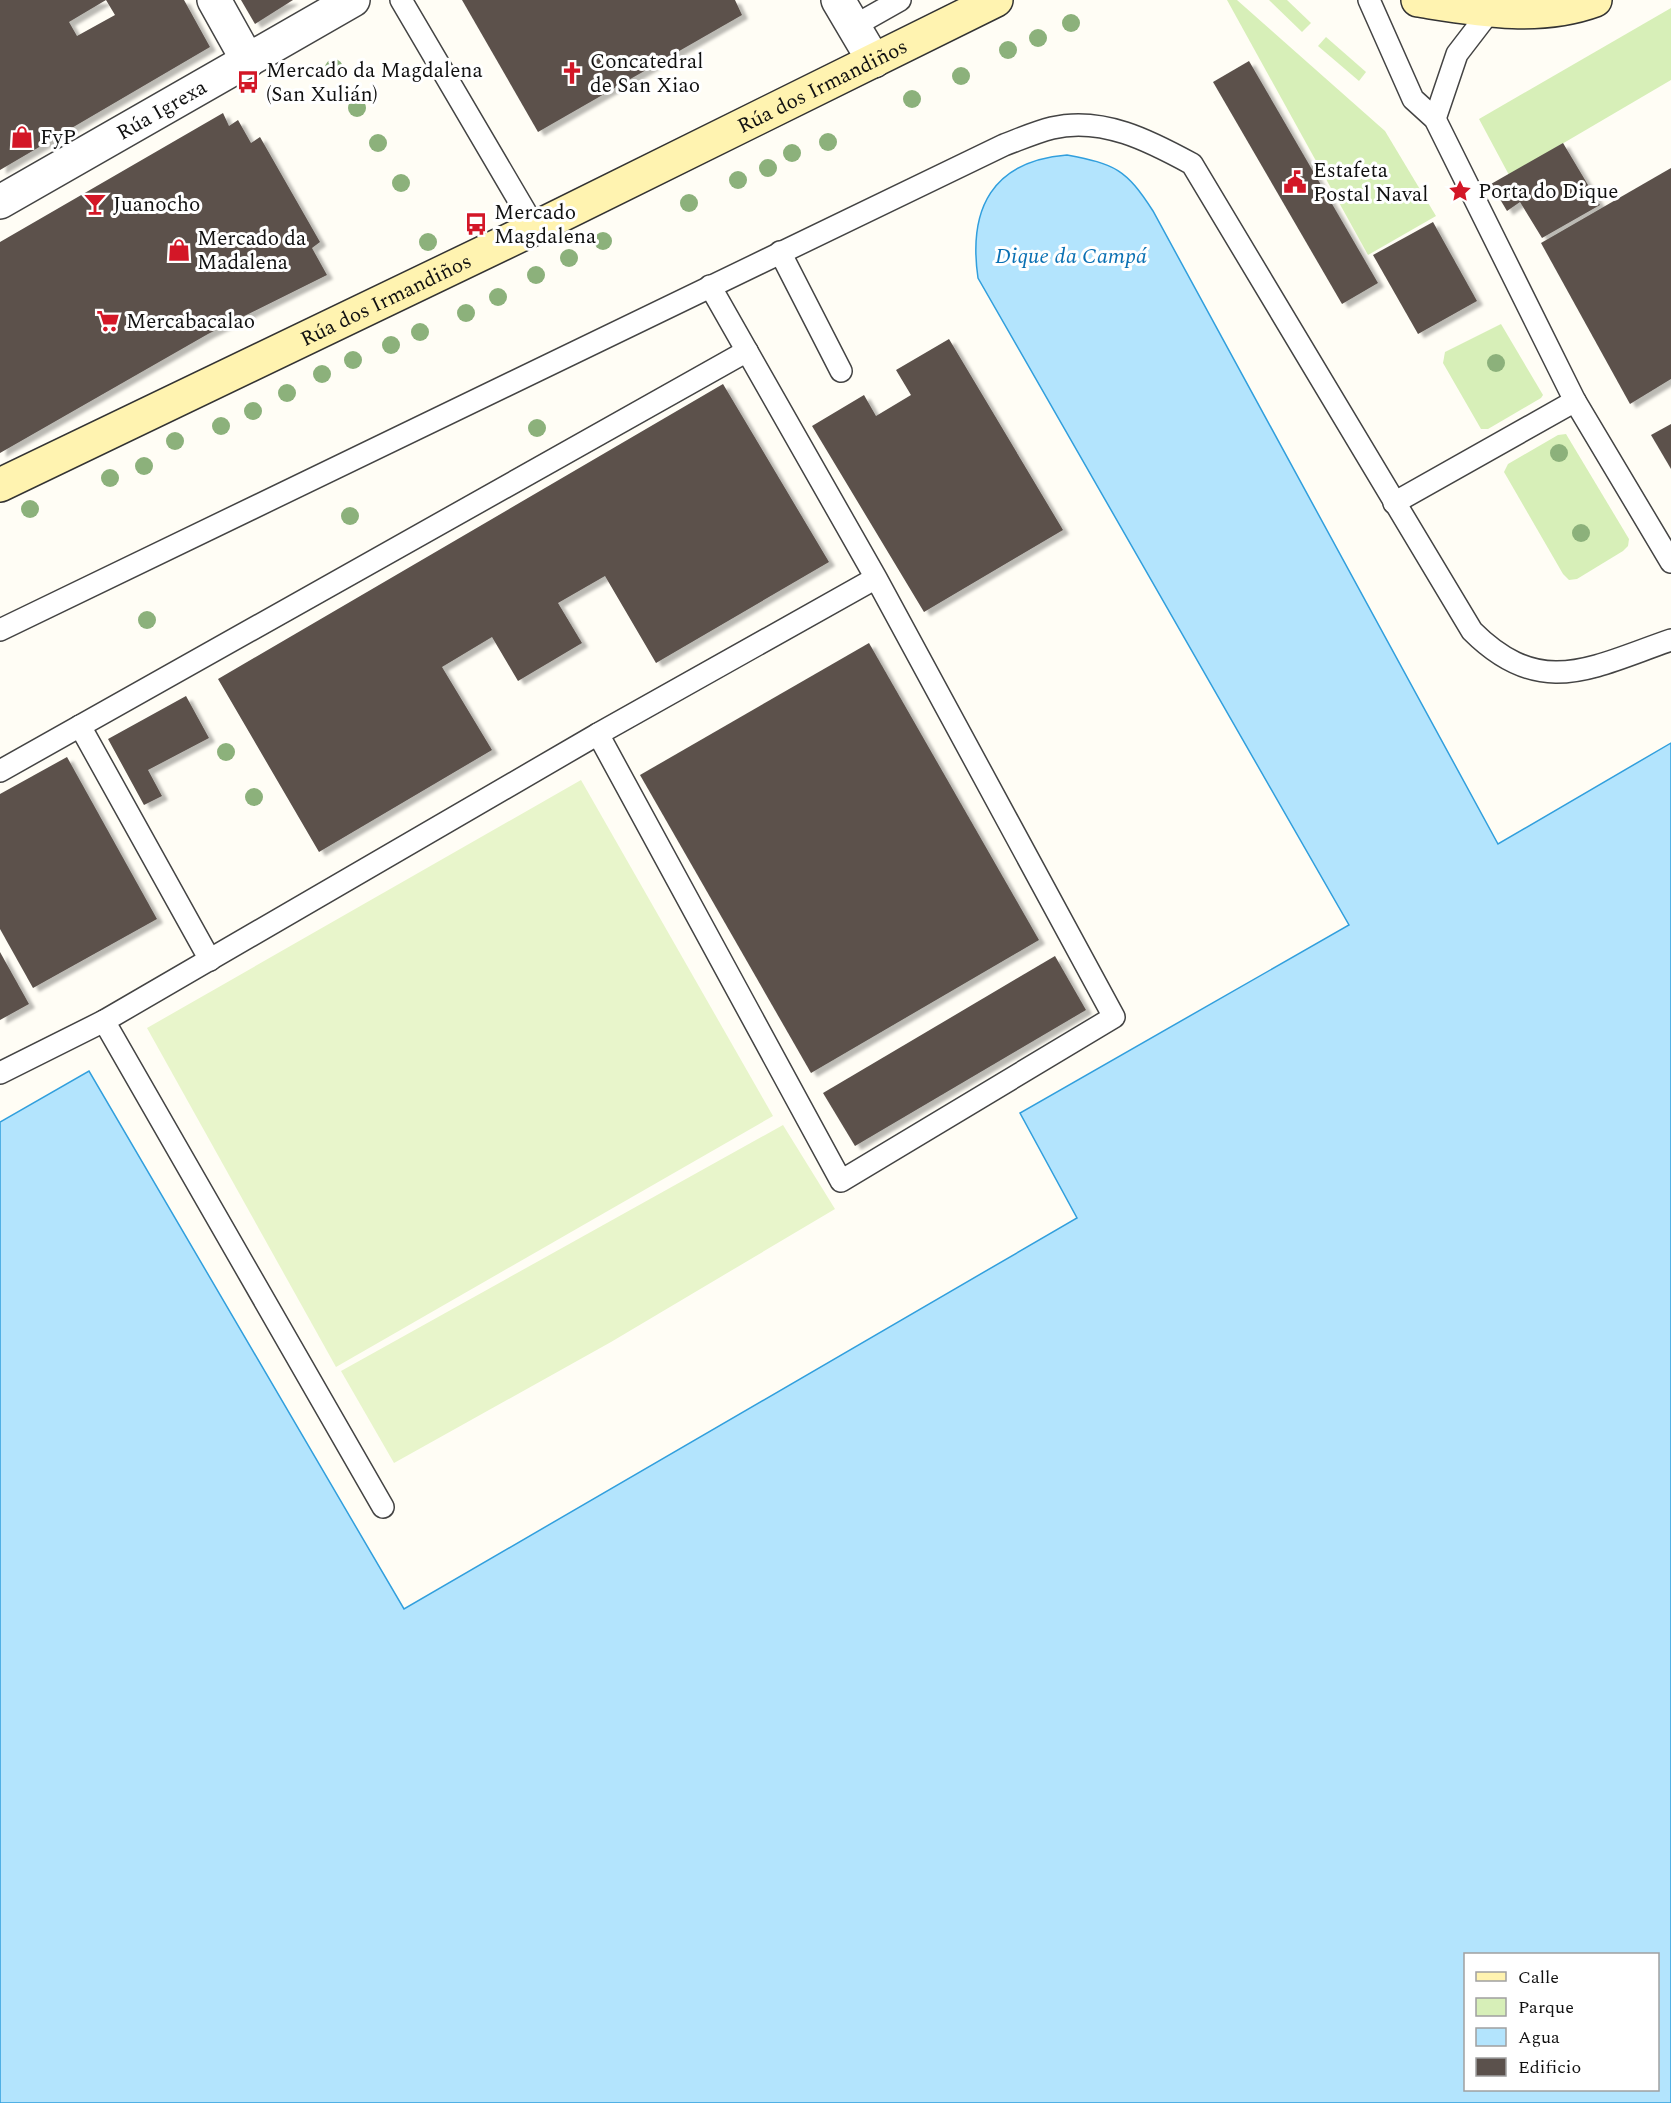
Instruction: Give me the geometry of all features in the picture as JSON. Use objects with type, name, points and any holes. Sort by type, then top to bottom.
[{"type":"main road","name":"Rúa dos Irmandiños","points":[[0,485],[535,228],[996,0]]},
{"type":"main road","points":[[1418,0],[1553,10],[1595,0]]},
{"type":"street","points":[[214,0],[248,61]]},
{"type":"street","name":"Rúa Igrexa","points":[[0,202],[353,0]]},
{"type":"street","points":[[846,13],[874,61]]},
{"type":"lane","points":[[401,0],[535,228]]},
{"type":"lane","points":[[846,13],[900,0]]},
{"type":"lane","points":[[1370,0],[1413,99],[1435,119],[1575,401],[1671,562]]},
{"type":"lane","points":[[1435,119],[1457,54],[1477,5]]},
{"type":"lane","points":[[0,630],[1004,145],[1053,128],[1098,126],[1149,141],[1192,164],[1472,631],[1493,652],[1525,669],[1554,674],[1583,670],[1671,640]]},
{"type":"lane","points":[[780,252],[842,371]]},
{"type":"lane","points":[[598,734],[841,1181],[1114,1017],[876,578],[710,286]]},
{"type":"lane","points":[[0,771],[747,351]]},
{"type":"lane","points":[[1394,504],[1575,401]]},
{"type":"lane","points":[[0,1073],[104,1021],[598,734],[876,578]]},
{"type":"lane","points":[[80,726],[210,960]]},
{"type":"lane","points":[[104,1021],[383,1507]]},
{"type":"green space","points":[[1227,0],[1237,0],[1385,131],[1436,216],[1368,255]]},
{"type":"green space","points":[[1269,0],[1287,0],[1311,23],[1302,32]]},
{"type":"green space","points":[[1671,8],[1671,80],[1509,175],[1479,119]]},
{"type":"green space","points":[[1326,37],[1366,72],[1359,81],[1318,46]]},
{"type":"green space","points":[[1501,324],[1543,395],[1488,429],[1481,429],[1443,363],[1445,352]]},
{"type":"green space","points":[[1566,434],[1629,539],[1628,546],[1623,551],[1577,579],[1569,580],[1563,574],[1504,472],[1508,464],[1558,435]]},
{"type":"green space","points":[[581,780],[773,1116],[336,1367],[147,1028]]},
{"type":"green space","points":[[783,1125],[835,1209],[611,1342],[394,1463],[341,1371]]},
{"type":"water","name":"Dique da Campá","points":[[1067,155],[1097,162],[1127,177],[1144,197],[1498,844],[1671,743],[1671,2103],[0,2103],[0,1122],[89,1071],[404,1609],[1077,1218],[1020,1113],[1349,925],[978,278],[977,231],[982,210],[991,193],[1003,178],[1020,167],[1041,159]]},
{"type":"building","points":[[0,0],[106,0],[184,0],[210,47],[0,170]],"holes":[[[106,0],[115,15],[77,36],[69,22]]]},
{"type":"building","points":[[241,0],[293,0],[255,24]]},
{"type":"building","name":"Concatedral de San Xiao","points":[[462,0],[735,0],[742,15],[538,132]]},
{"type":"building","name":"Estafeta Postal Naval","points":[[1249,61],[1378,283],[1342,304],[1213,82]]},
{"type":"building","name":"Mercado da Madalena","points":[[223,113],[229,126],[238,120],[251,143],[260,137],[320,242],[312,248],[327,275],[208,334],[0,453],[0,242]]},
{"type":"building","points":[[1563,143],[1600,205],[1542,238],[1520,202],[1507,211],[1491,184]]},
{"type":"building","points":[[1671,168],[1671,379],[1630,404],[1541,243]]},
{"type":"building","points":[[1433,222],[1477,301],[1418,334],[1373,255]]},
{"type":"building","points":[[949,339],[1063,530],[924,612],[812,426],[864,395],[876,416],[911,395],[896,370]]},
{"type":"building","points":[[723,384],[829,562],[656,663],[605,576],[558,603],[582,643],[518,681],[492,637],[442,667],[492,750],[319,852],[218,679]]},
{"type":"building","points":[[1671,424],[1671,469],[1651,435]]},
{"type":"building","points":[[869,643],[1039,940],[811,1073],[640,775]]},
{"type":"building","points":[[186,696],[209,738],[148,770],[162,796],[144,805],[108,739]]},
{"type":"building","points":[[67,757],[157,919],[33,988],[0,929],[0,794]]},
{"type":"building","points":[[0,952],[29,1004],[0,1020]]},
{"type":"building","points":[[1055,956],[1086,1010],[855,1146],[823,1093]]},
{"type":"place","name":"Concatedral de San Xiao","points":[[572,73]]},
{"type":"place","name":"Mercado da Magdalena (San Xulián)","points":[[248,82]]},
{"type":"place","name":"FyP","points":[[22,137]]},
{"type":"place","name":"Estafeta Postal Naval","points":[[1295,182]]},
{"type":"place","name":"Porta do Dique","points":[[1460,191]]},
{"type":"place","name":"Juanocho","points":[[95,204]]},
{"type":"place","name":"Mercado Magdalena","points":[[476,224]]},
{"type":"place","name":"Mercado da Madalena","points":[[179,250]]},
{"type":"place","name":"Mercabacalao","points":[[108,321]]}]
